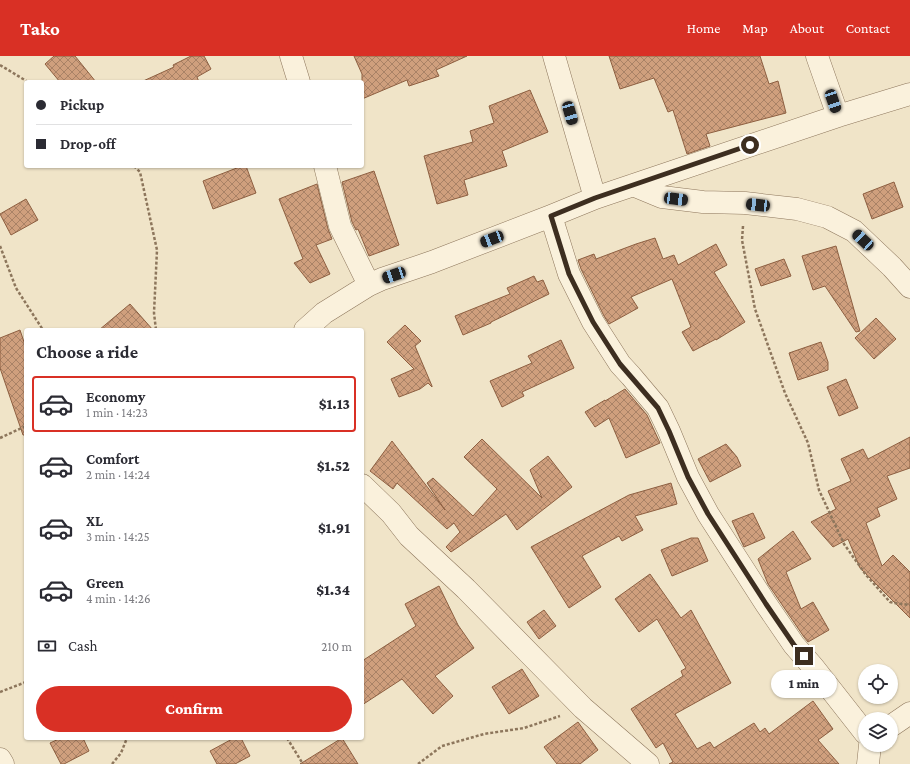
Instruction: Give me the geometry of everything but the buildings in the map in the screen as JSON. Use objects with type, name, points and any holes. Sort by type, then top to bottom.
[{"type":"street","points":[[291,56],[298,80]]},
{"type":"street","points":[[554,56],[595,198]]},
{"type":"street","points":[[817,56],[838,116]]},
{"type":"street","points":[[307,328],[324,313],[369,285],[382,279],[432,262],[595,198],[838,116],[910,94]]},
{"type":"street","points":[[326,168],[340,226],[369,285]]},
{"type":"street","points":[[633,185],[662,197],[702,202],[745,203],[797,209],[827,217],[854,231],[892,267],[910,287]]},
{"type":"street","points":[[551,216],[569,274],[593,322],[620,364],[658,408],[688,477],[708,514],[794,645],[858,724]]},
{"type":"street","points":[[364,487],[391,513],[410,536],[466,589],[583,708],[648,764]]},
{"type":"street","points":[[898,721],[910,713]]},
{"type":"street","points":[[868,764],[869,752]]},
{"type":"street","points":[[0,759],[3,764]]},
{"type":"path","points":[[0,65],[25,80]]},
{"type":"path","points":[[136,168],[140,172],[157,250],[154,313],[156,328]]},
{"type":"path","points":[[745,203],[742,240],[755,309],[785,392],[808,443],[819,490],[844,544],[866,575],[890,602],[894,604],[910,605]]},
{"type":"path","points":[[0,246],[16,288],[42,328]]},
{"type":"path","points":[[0,438],[24,427]]},
{"type":"path","points":[[0,692],[24,683]]},
{"type":"path","points":[[418,764],[442,746],[484,734],[524,728],[583,708]]},
{"type":"path","points":[[112,764],[121,753],[126,740]]},
{"type":"path","points":[[289,740],[303,764]]},
{"type":"route","points":[[750,145],[595,198],[551,216],[569,274],[593,322],[620,364],[658,408],[688,477],[708,514],[766,604],[794,645],[804,656]]}]
